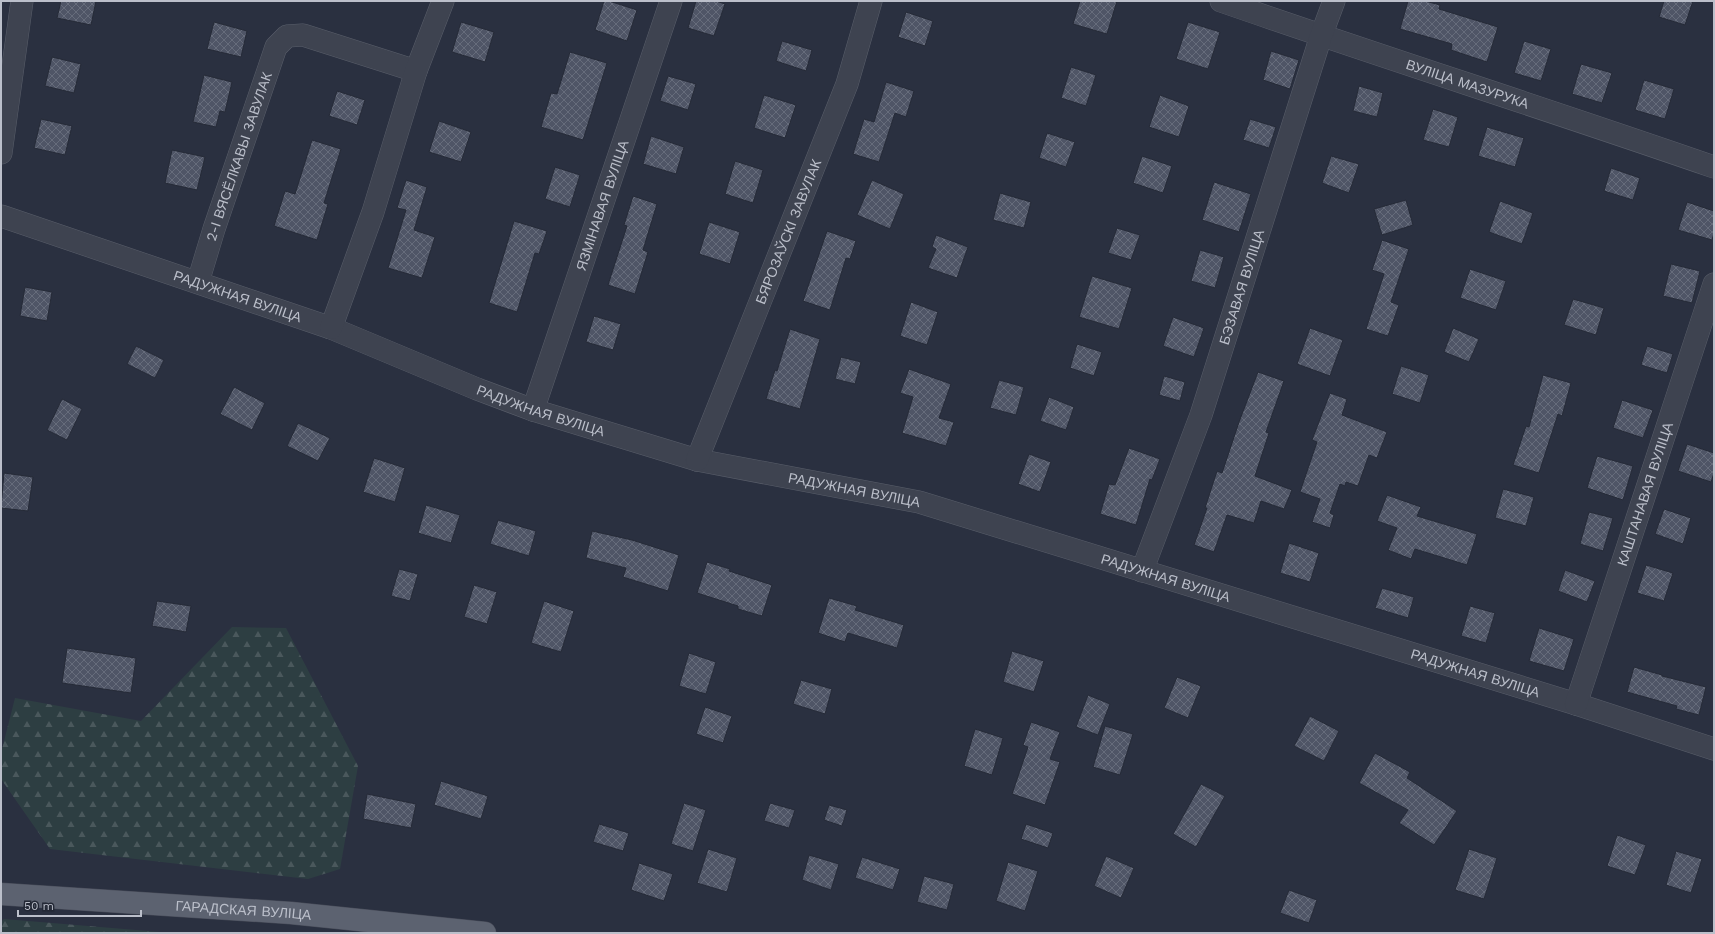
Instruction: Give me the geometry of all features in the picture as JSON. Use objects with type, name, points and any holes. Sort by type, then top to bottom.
[{"type":"main road","name":"ГАРАДСКАЯ ВУЛІЦА","points":[[1,894],[291,913],[485,933]]},
{"type":"street","points":[[1,153],[22,1]]},
{"type":"street","points":[[331,328],[372,212],[416,71],[443,1]]},
{"type":"street","name":"ЯЗМІНАВАЯ ВУЛІЦА","points":[[533,410],[671,1]]},
{"type":"street","name":"БЯРОЗАЎСКІ ЗАВУЛАК","points":[[697,460],[847,84],[871,1]]},
{"type":"street","name":"ВУЛІЦА МАЗУРУКА","points":[[1221,1],[1321,36],[1584,122],[1714,167]]},
{"type":"street","name":"БЭЗАВАЯ ВУЛІЦА","points":[[1142,571],[1201,415],[1321,36],[1334,1]]},
{"type":"street","name":"2-І ВЯСЁЛКАВЫ ЗАВУЛАК","points":[[198,282],[214,229],[276,47],[287,36],[303,35],[416,71]]},
{"type":"street","name":"РАДУЖНАЯ ВУЛІЦА","points":[[1,216],[331,328],[477,389],[533,410],[697,460],[919,502],[1576,704],[1714,749]]},
{"type":"street","name":"КАШТАНАВАЯ ВУЛІЦА","points":[[1576,704],[1714,284]]},
{"type":"green space","points":[[232,627],[286,628],[358,766],[340,869],[308,879],[50,849],[1,779],[1,753],[15,698],[141,721]]},
{"type":"green space","points":[[4,919],[172,933],[1,933],[1,922]]},
{"type":"building","points":[[61,1],[96,1],[91,25],[57,18]]},
{"type":"building","points":[[604,1],[609,1],[637,10],[627,41],[595,30]]},
{"type":"building","points":[[696,1],[716,1],[725,4],[714,36],[688,28]]},
{"type":"building","points":[[1080,1],[1117,1],[1107,34],[1073,24]]},
{"type":"building","points":[[1408,1],[1425,1],[1440,5],[1439,9],[1498,27],[1487,62],[1451,50],[1452,44],[1400,29]]},
{"type":"building","points":[[1664,1],[1693,1],[1685,25],[1659,17]]},
{"type":"building","points":[[906,12],[933,21],[925,46],[898,37]]},
{"type":"building","points":[[214,22],[247,31],[241,57],[207,49]]},
{"type":"building","points":[[461,22],[494,32],[485,62],[452,52]]},
{"type":"building","points":[[1188,22],[1220,32],[1208,69],[1176,59]]},
{"type":"building","points":[[782,41],[812,50],[806,71],[776,61]]},
{"type":"building","points":[[1524,41],[1551,49],[1541,81],[1514,73]]},
{"type":"building","points":[[1271,51],[1299,60],[1290,89],[1263,80]]},
{"type":"building","points":[[570,52],[607,63],[583,140],[541,127],[551,93],[557,94]]},
{"type":"building","points":[[52,57],[81,64],[74,93],[45,86]]},
{"type":"building","points":[[1581,64],[1612,73],[1602,103],[1572,94]]},
{"type":"building","points":[[1071,67],[1096,75],[1086,106],[1061,98]]},
{"type":"building","points":[[204,75],[232,82],[225,112],[220,111],[216,127],[193,122]]},
{"type":"building","points":[[668,76],[696,84],[688,110],[660,101]]},
{"type":"building","points":[[1644,80],[1674,89],[1665,119],[1635,110]]},
{"type":"building","points":[[886,82],[914,91],[906,117],[895,113],[879,162],[853,154],[864,119],[874,122]]},
{"type":"building","points":[[1359,86],[1383,93],[1377,117],[1353,111]]},
{"type":"building","points":[[337,91],[365,100],[357,125],[329,116]]},
{"type":"building","points":[[764,95],[796,105],[785,138],[754,128]]},
{"type":"building","points":[[1160,95],[1189,106],[1179,137],[1149,127]]},
{"type":"building","points":[[1433,109],[1458,117],[1449,147],[1423,140]]},
{"type":"building","points":[[41,119],[72,126],[65,155],[34,148]]},
{"type":"building","points":[[1250,119],[1276,127],[1269,148],[1243,140]]},
{"type":"building","points":[[439,121],[471,132],[461,162],[429,152]]},
{"type":"building","points":[[1487,127],[1524,138],[1515,167],[1478,156]]},
{"type":"building","points":[[1047,133],[1075,142],[1066,167],[1039,158]]},
{"type":"building","points":[[651,136],[684,147],[676,174],[643,164]]},
{"type":"building","points":[[312,140],[341,149],[324,203],[328,204],[317,240],[274,226],[285,191],[295,194]]},
{"type":"building","points":[[172,150],[205,157],[197,190],[165,183]]},
{"type":"building","points":[[1142,156],[1172,166],[1163,193],[1133,183]]},
{"type":"building","points":[[1331,156],[1359,164],[1349,193],[1322,183]]},
{"type":"building","points":[[735,161],[763,170],[753,203],[725,194]]},
{"type":"building","points":[[555,167],[580,175],[570,207],[545,199]]},
{"type":"building","points":[[1611,168],[1640,178],[1633,200],[1604,191]]},
{"type":"building","points":[[406,180],[427,187],[414,230],[435,237],[422,278],[388,268],[406,210],[397,208]]},
{"type":"building","points":[[872,180],[904,194],[890,229],[857,215]]},
{"type":"building","points":[[1214,182],[1251,194],[1239,232],[1202,220]]},
{"type":"building","points":[[1000,193],[1031,202],[1024,228],[993,220]]},
{"type":"building","points":[[633,196],[657,204],[643,250],[648,252],[635,294],[608,285],[627,226],[624,225]]},
{"type":"building","points":[[1406,200],[1413,225],[1382,235],[1374,209]]},
{"type":"building","points":[[1500,201],[1533,213],[1522,244],[1489,232]]},
{"type":"building","points":[[1687,202],[1714,211],[1714,233],[1712,240],[1678,230]]},
{"type":"building","points":[[514,221],[547,231],[539,254],[535,253],[517,312],[489,303]]},
{"type":"building","points":[[709,222],[740,232],[730,264],[699,254]]},
{"type":"building","points":[[1117,228],[1140,235],[1131,260],[1108,253]]},
{"type":"building","points":[[827,231],[856,241],[850,259],[846,258],[830,310],[803,301]]},
{"type":"building","points":[[936,235],[968,247],[957,278],[928,268],[936,249],[932,247]]},
{"type":"building","points":[[1382,240],[1409,249],[1391,302],[1399,305],[1388,336],[1366,329],[1384,274],[1372,270]]},
{"type":"building","points":[[1200,250],[1224,257],[1215,288],[1191,281]]},
{"type":"building","points":[[1671,264],[1700,271],[1692,303],[1663,296]]},
{"type":"building","points":[[1470,269],[1506,281],[1496,310],[1460,298]]},
{"type":"building","points":[[1092,276],[1132,288],[1119,329],[1079,317]]},
{"type":"building","points":[[25,287],[52,292],[47,321],[20,316]]},
{"type":"building","points":[[1573,299],[1604,308],[1596,335],[1564,325]]},
{"type":"building","points":[[911,302],[938,312],[927,345],[900,336]]},
{"type":"building","points":[[594,316],[621,324],[613,350],[586,342]]},
{"type":"building","points":[[1173,317],[1204,328],[1194,357],[1163,346]]},
{"type":"building","points":[[1310,328],[1343,340],[1330,376],[1297,364]]},
{"type":"building","points":[[1453,328],[1479,339],[1469,362],[1444,352]]},
{"type":"building","points":[[790,329],[820,339],[800,409],[766,399],[775,370],[777,371]]},
{"type":"building","points":[[1077,344],[1102,352],[1094,376],[1070,368]]},
{"type":"building","points":[[136,346],[164,360],[155,378],[127,364]]},
{"type":"building","points":[[1647,346],[1673,354],[1667,373],[1641,365]]},
{"type":"building","points":[[841,357],[861,362],[855,384],[835,379]]},
{"type":"building","points":[[1401,366],[1429,375],[1420,403],[1392,394]]},
{"type":"building","points":[[909,369],[951,384],[939,418],[954,422],[946,446],[902,433],[913,397],[900,393]]},
{"type":"building","points":[[1258,372],[1284,381],[1266,432],[1269,433],[1255,476],[1292,490],[1284,509],[1261,501],[1254,523],[1227,515],[1214,552],[1194,545],[1207,508],[1205,508],[1217,471],[1222,473]]},
{"type":"building","points":[[1543,375],[1571,383],[1562,416],[1558,414],[1539,473],[1513,465],[1526,426],[1529,427]]},
{"type":"building","points":[[1164,376],[1185,382],[1180,401],[1159,395]]},
{"type":"building","points":[[999,380],[1024,387],[1016,415],[990,408]]},
{"type":"building","points":[[234,387],[265,403],[252,430],[220,414]]},
{"type":"building","points":[[1330,393],[1347,399],[1342,415],[1387,432],[1377,458],[1369,455],[1358,486],[1346,482],[1345,486],[1340,484],[1330,513],[1334,515],[1330,528],[1312,522],[1320,499],[1300,492],[1317,442],[1312,440]]},
{"type":"building","points":[[1049,397],[1074,407],[1066,430],[1040,421]]},
{"type":"building","points":[[62,399],[82,409],[67,440],[47,430]]},
{"type":"building","points":[[1622,400],[1653,410],[1643,438],[1613,428]]},
{"type":"building","points":[[298,423],[330,438],[318,461],[287,446]]},
{"type":"building","points":[[1687,444],[1714,453],[1714,473],[1711,482],[1678,471]]},
{"type":"building","points":[[1129,448],[1160,459],[1152,480],[1150,479],[1136,525],[1100,514],[1109,484],[1115,485]]},
{"type":"building","points":[[1029,454],[1051,462],[1040,492],[1018,484]]},
{"type":"building","points":[[1597,456],[1633,466],[1623,500],[1587,488]]},
{"type":"building","points":[[374,458],[405,468],[395,502],[363,492]]},
{"type":"building","points":[[4,473],[33,477],[28,511],[1,508]]},
{"type":"building","points":[[1503,489],[1534,497],[1526,526],[1495,518]]},
{"type":"building","points":[[1387,495],[1421,507],[1417,516],[1477,534],[1467,565],[1415,549],[1411,559],[1388,550],[1397,528],[1377,521]]},
{"type":"building","points":[[426,505],[460,515],[451,543],[418,533]]},
{"type":"building","points":[[1664,509],[1691,518],[1683,544],[1655,534]]},
{"type":"building","points":[[1589,512],[1613,518],[1603,551],[1580,544]]},
{"type":"building","points":[[498,520],[536,531],[529,556],[490,544]]},
{"type":"building","points":[[592,531],[632,540],[679,555],[668,591],[623,577],[626,568],[586,558]]},
{"type":"building","points":[[1289,543],[1319,553],[1310,582],[1280,573]]},
{"type":"building","points":[[707,562],[772,585],[762,616],[738,609],[738,606],[697,593]]},
{"type":"building","points":[[1646,565],[1673,573],[1664,601],[1637,593]]},
{"type":"building","points":[[399,569],[418,574],[410,601],[391,596]]},
{"type":"building","points":[[1565,570],[1595,581],[1587,602],[1558,591]]},
{"type":"building","points":[[474,585],[497,592],[487,624],[464,617]]},
{"type":"building","points":[[1382,588],[1414,597],[1408,618],[1375,608]]},
{"type":"building","points":[[829,598],[857,606],[855,610],[904,625],[897,648],[848,633],[845,642],[818,633]]},
{"type":"building","points":[[157,601],[191,606],[186,632],[152,626]]},
{"type":"building","points":[[544,601],[574,611],[561,652],[531,643]]},
{"type":"building","points":[[1470,606],[1495,613],[1486,643],[1461,636]]},
{"type":"building","points":[[1539,628],[1574,639],[1564,671],[1529,661]]},
{"type":"building","points":[[67,648],[136,658],[131,693],[62,683]]},
{"type":"building","points":[[1012,651],[1044,661],[1034,692],[1003,682]]},
{"type":"building","points":[[689,653],[716,662],[706,694],[679,686]]},
{"type":"building","points":[[1634,667],[1706,687],[1699,715],[1676,709],[1677,706],[1627,692]]},
{"type":"building","points":[[1177,677],[1201,686],[1188,718],[1164,708]]},
{"type":"building","points":[[801,680],[832,689],[825,714],[793,704]]},
{"type":"building","points":[[1088,695],[1110,704],[1098,735],[1076,727]]},
{"type":"building","points":[[705,707],[732,716],[723,743],[696,734]]},
{"type":"building","points":[[1310,716],[1339,731],[1324,761],[1294,746]]},
{"type":"building","points":[[1031,722],[1060,732],[1050,759],[1060,762],[1045,805],[1012,794],[1028,747],[1023,745]]},
{"type":"building","points":[[1105,726],[1133,734],[1120,775],[1093,767]]},
{"type":"building","points":[[975,729],[1003,738],[992,775],[964,766]]},
{"type":"building","points":[[1375,753],[1410,772],[1407,778],[1457,811],[1434,845],[1399,823],[1408,810],[1359,783]]},
{"type":"building","points":[[441,781],[488,796],[481,819],[434,805]]},
{"type":"building","points":[[1201,784],[1225,796],[1196,847],[1173,834]]},
{"type":"building","points":[[367,794],[416,804],[411,828],[363,819]]},
{"type":"building","points":[[684,803],[706,810],[693,851],[671,844]]},
{"type":"building","points":[[770,803],[795,810],[789,828],[764,821]]},
{"type":"building","points":[[829,805],[847,810],[842,826],[824,820]]},
{"type":"building","points":[[599,824],[629,833],[623,851],[593,842]]},
{"type":"building","points":[[1026,824],[1053,833],[1048,848],[1021,839]]},
{"type":"building","points":[[1617,835],[1646,845],[1635,875],[1607,866]]},
{"type":"building","points":[[708,849],[737,858],[727,892],[697,883]]},
{"type":"building","points":[[1469,849],[1497,858],[1484,899],[1455,890]]},
{"type":"building","points":[[1676,851],[1702,859],[1691,893],[1666,885]]},
{"type":"building","points":[[809,855],[839,864],[831,890],[802,880]]},
{"type":"building","points":[[1106,856],[1134,868],[1121,898],[1094,886]]},
{"type":"building","points":[[862,857],[900,869],[893,890],[855,878]]},
{"type":"building","points":[[1008,862],[1038,871],[1025,911],[996,901]]},
{"type":"building","points":[[639,863],[673,874],[664,901],[631,890]]},
{"type":"building","points":[[924,876],[954,884],[947,910],[917,902]]},
{"type":"building","points":[[1289,890],[1317,900],[1309,923],[1280,913]]}]
